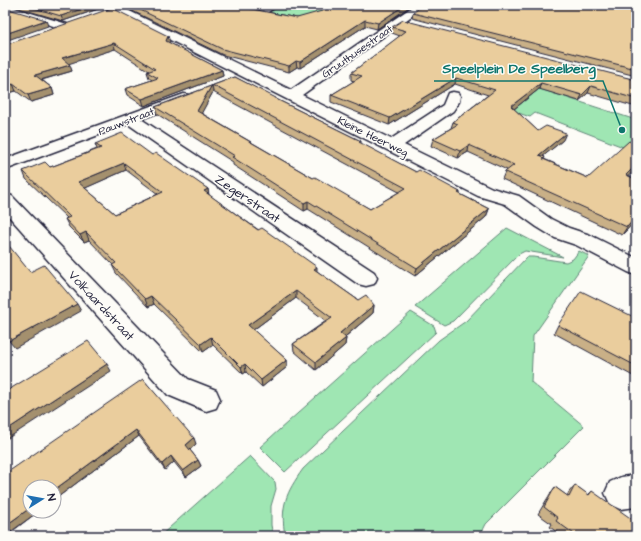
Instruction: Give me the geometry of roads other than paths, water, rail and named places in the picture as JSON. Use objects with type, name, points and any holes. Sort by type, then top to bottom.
[{"type":"street","points":[[240,5],[266,10],[274,5]]},
{"type":"street","name":"Gruuthusestraat","points":[[292,96],[422,5]]},
{"type":"street","points":[[5,8],[63,26]]},
{"type":"street","name":"Kleine Heerweg","points":[[109,8],[292,96],[485,192],[512,200],[544,223],[562,233],[583,240],[636,267]]},
{"type":"street","points":[[401,20],[417,24]]},
{"type":"street","points":[[42,33],[76,21]]},
{"type":"street","points":[[227,82],[246,74]]},
{"type":"street","name":"Pauwstraat","points":[[5,166],[198,93]]},
{"type":"street","points":[[392,146],[448,108],[452,102],[452,96]]},
{"type":"street","name":"Zegerstraat","points":[[130,119],[366,278]]},
{"type":"street","name":"Volkaardstraat","points":[[5,200],[178,387],[206,399]]},
{"type":"place","name":"Speelplein De Speelberg","points":[[622,130]]}]
